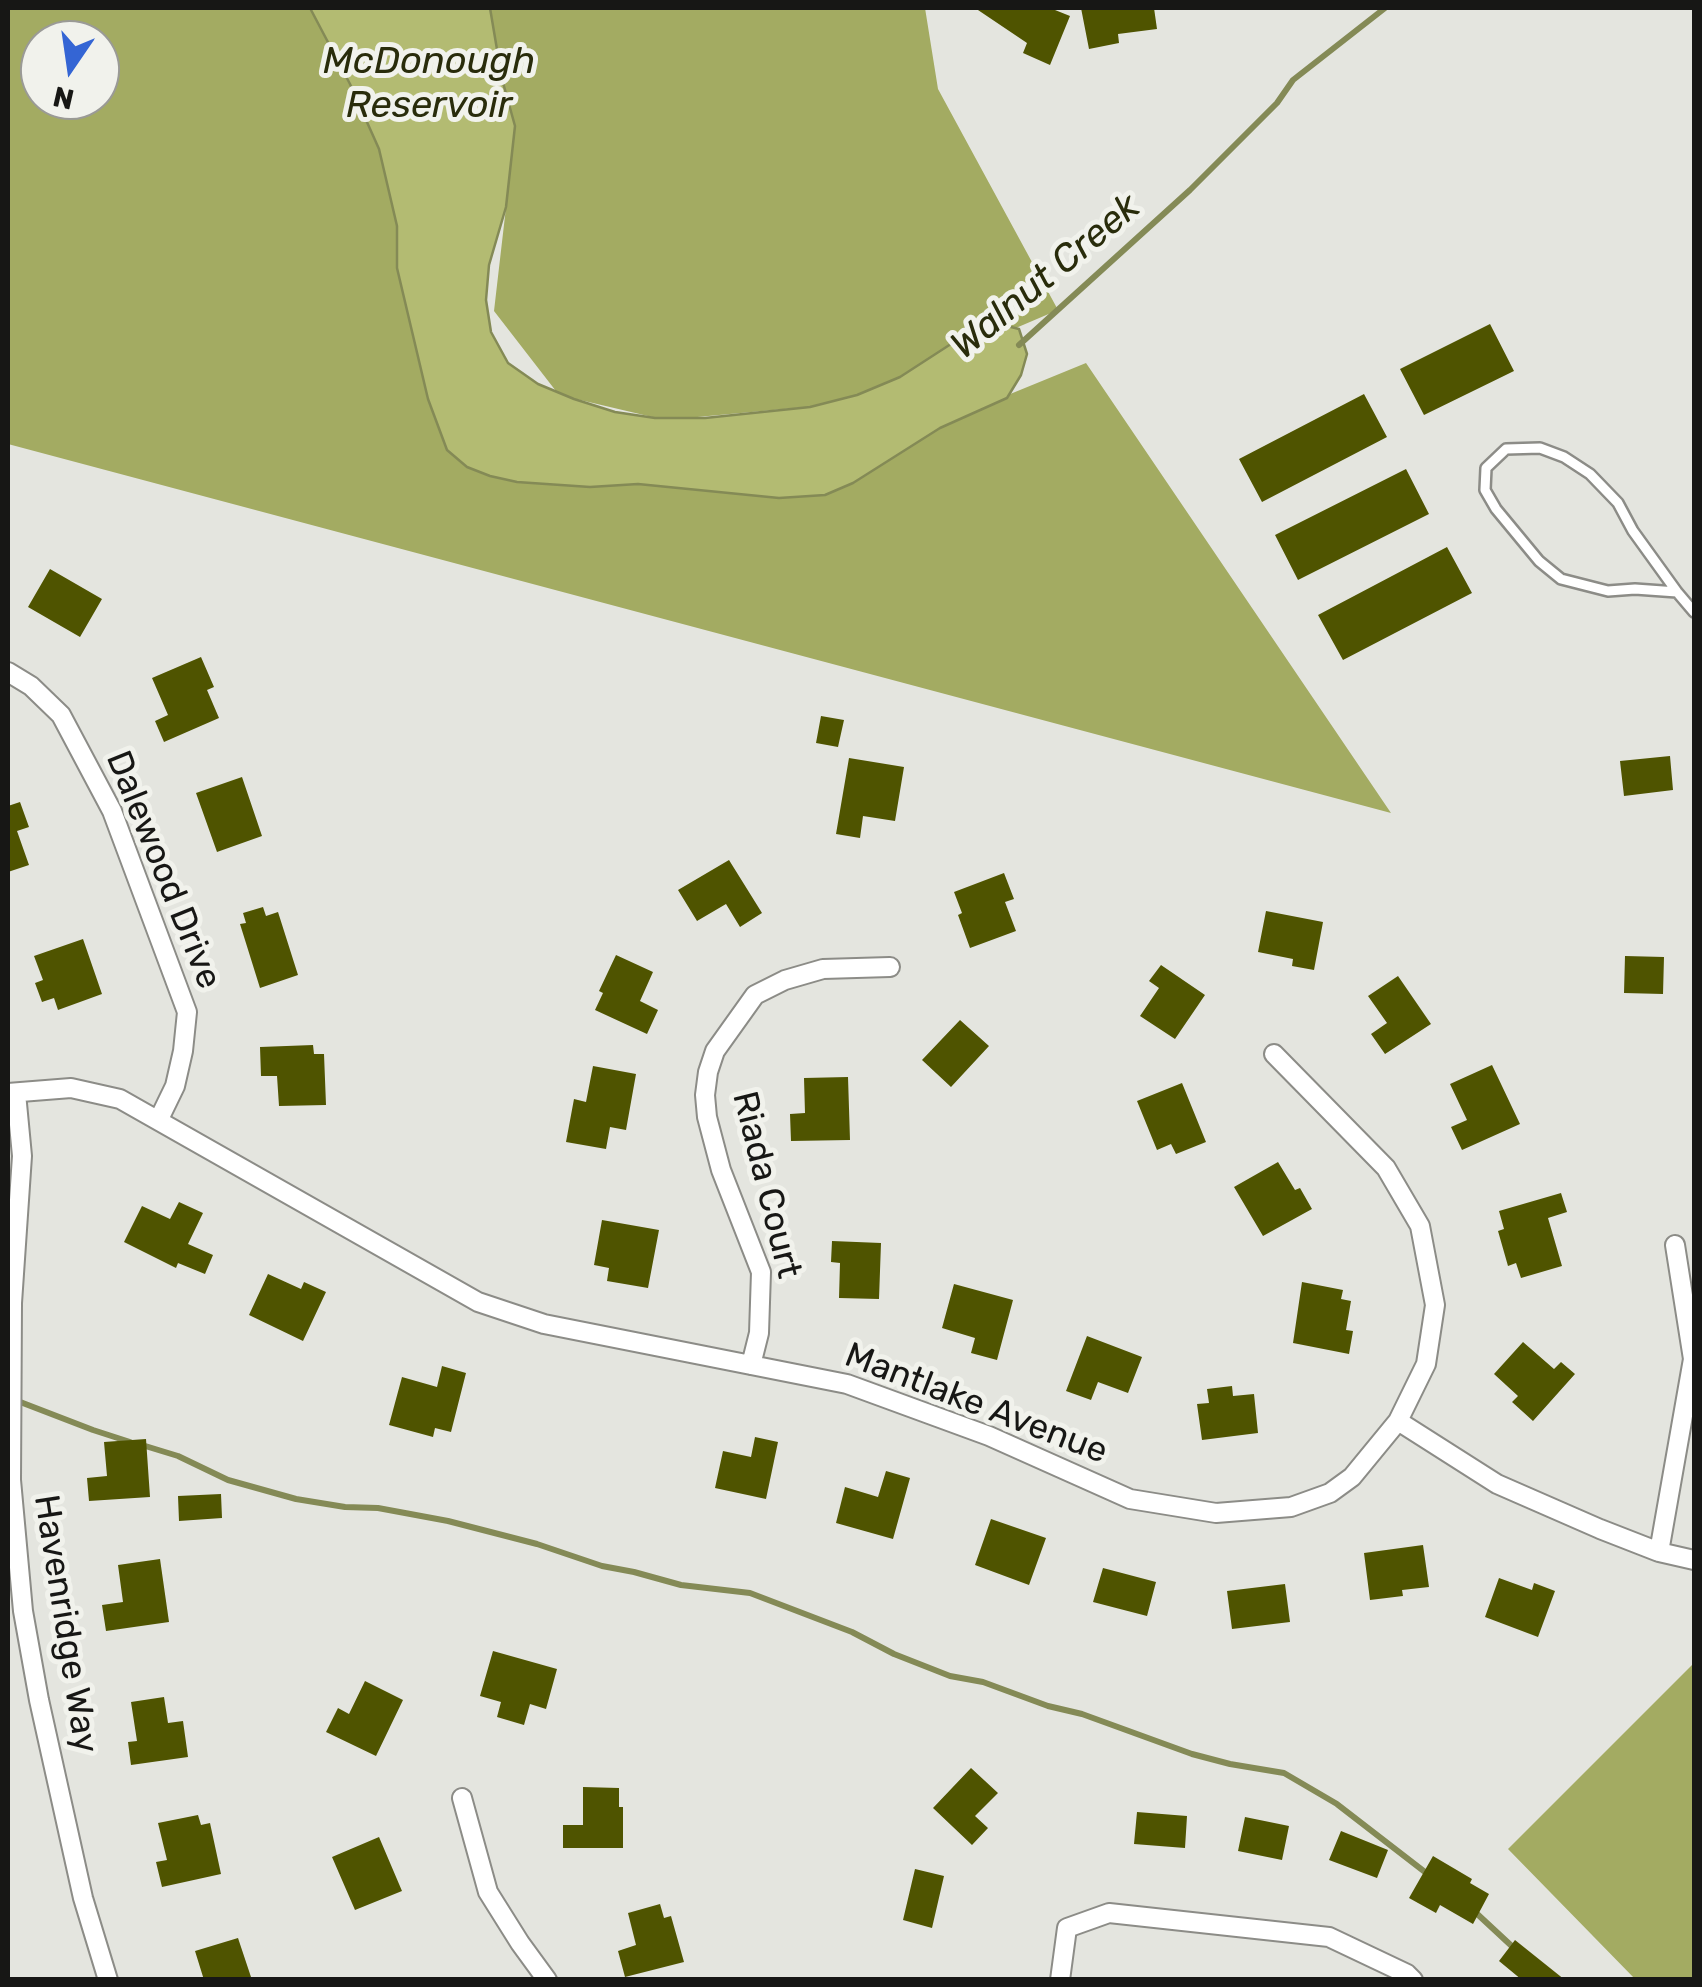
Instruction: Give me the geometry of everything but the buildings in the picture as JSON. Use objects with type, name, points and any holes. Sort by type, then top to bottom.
[{"type":"street","name":"Dalewood Drive","points":[[8,672],[31,686],[61,714],[112,811],[187,1012],[184,1051],[175,1086],[159,1120]]},
{"type":"street","name":"Riada Court","points":[[750,1364],[759,1333],[761,1272],[721,1170],[707,1116],[705,1096],[715,1051],[755,996],[785,980],[823,969],[890,966]]},
{"type":"street","name":"Mantlake Avenue","points":[[12,1093],[70,1088],[120,1099],[478,1302],[544,1324],[847,1384],[989,1436],[1130,1499],[1216,1513],[1291,1507],[1330,1493],[1352,1476],[1398,1421],[1426,1364],[1434,1305],[1420,1226],[1386,1168],[1274,1054]]},
{"type":"street","name":"Havenridge Way","points":[[12,1093],[22,1156],[12,1303],[15,1612],[39,1700],[82,1898],[108,1980]]},
{"type":"street","points":[[1660,1552],[1693,1360],[1675,1245]]},
{"type":"street","points":[[1398,1421],[1497,1484],[1600,1529],[1660,1552],[1694,1560]]},
{"type":"street","points":[[462,1798],[488,1892],[547,1980]]},
{"type":"street","points":[[1060,1980],[1067,1928],[1108,1913],[1328,1937],[1408,1974],[1413,1980]]},
{"type":"lane","points":[[1676,592],[1608,591],[1561,579],[1539,561],[1496,509],[1484,490],[1486,468],[1506,448],[1540,448],[1564,457],[1590,474],[1618,503],[1676,592],[1694,612]]},
{"type":"shaded area","points":[[8,8],[320,8],[395,189],[438,367],[822,471],[1086,363],[1391,813],[8,444]]},
{"type":"shaded area","points":[[465,8],[925,8],[938,89],[1058,310],[838,404],[665,420],[559,395],[494,311],[510,173]]},
{"type":"shaded area","points":[[1694,1663],[1694,1979],[1635,1979],[1508,1849]]},
{"type":"water","name":"McDonough Reservoir","points":[[310,8],[490,8],[515,126],[506,207],[489,265],[486,300],[491,332],[508,363],[538,384],[615,412],[655,418],[705,418],[810,407],[857,395],[900,377],[977,324],[1019,329],[1027,354],[1021,375],[1007,398],[940,428],[853,483],[825,495],[779,498],[638,484],[590,487],[517,482],[467,467],[447,450],[428,399],[397,268],[397,226],[379,149]]},
{"type":"waterway","name":"Walnut Creek","points":[[1019,345],[1190,190],[1277,103],[1293,80],[1385,8]]},
{"type":"waterway","points":[[15,1400],[130,1442]]},
{"type":"waterway","points":[[142,1445],[178,1456],[228,1480],[296,1499],[448,1521],[681,1585],[750,1593],[852,1632],[950,1676],[983,1682],[1192,1754],[1284,1773],[1337,1804],[1429,1875]]},
{"type":"waterway","points":[[1474,1911],[1516,1950]]}]
